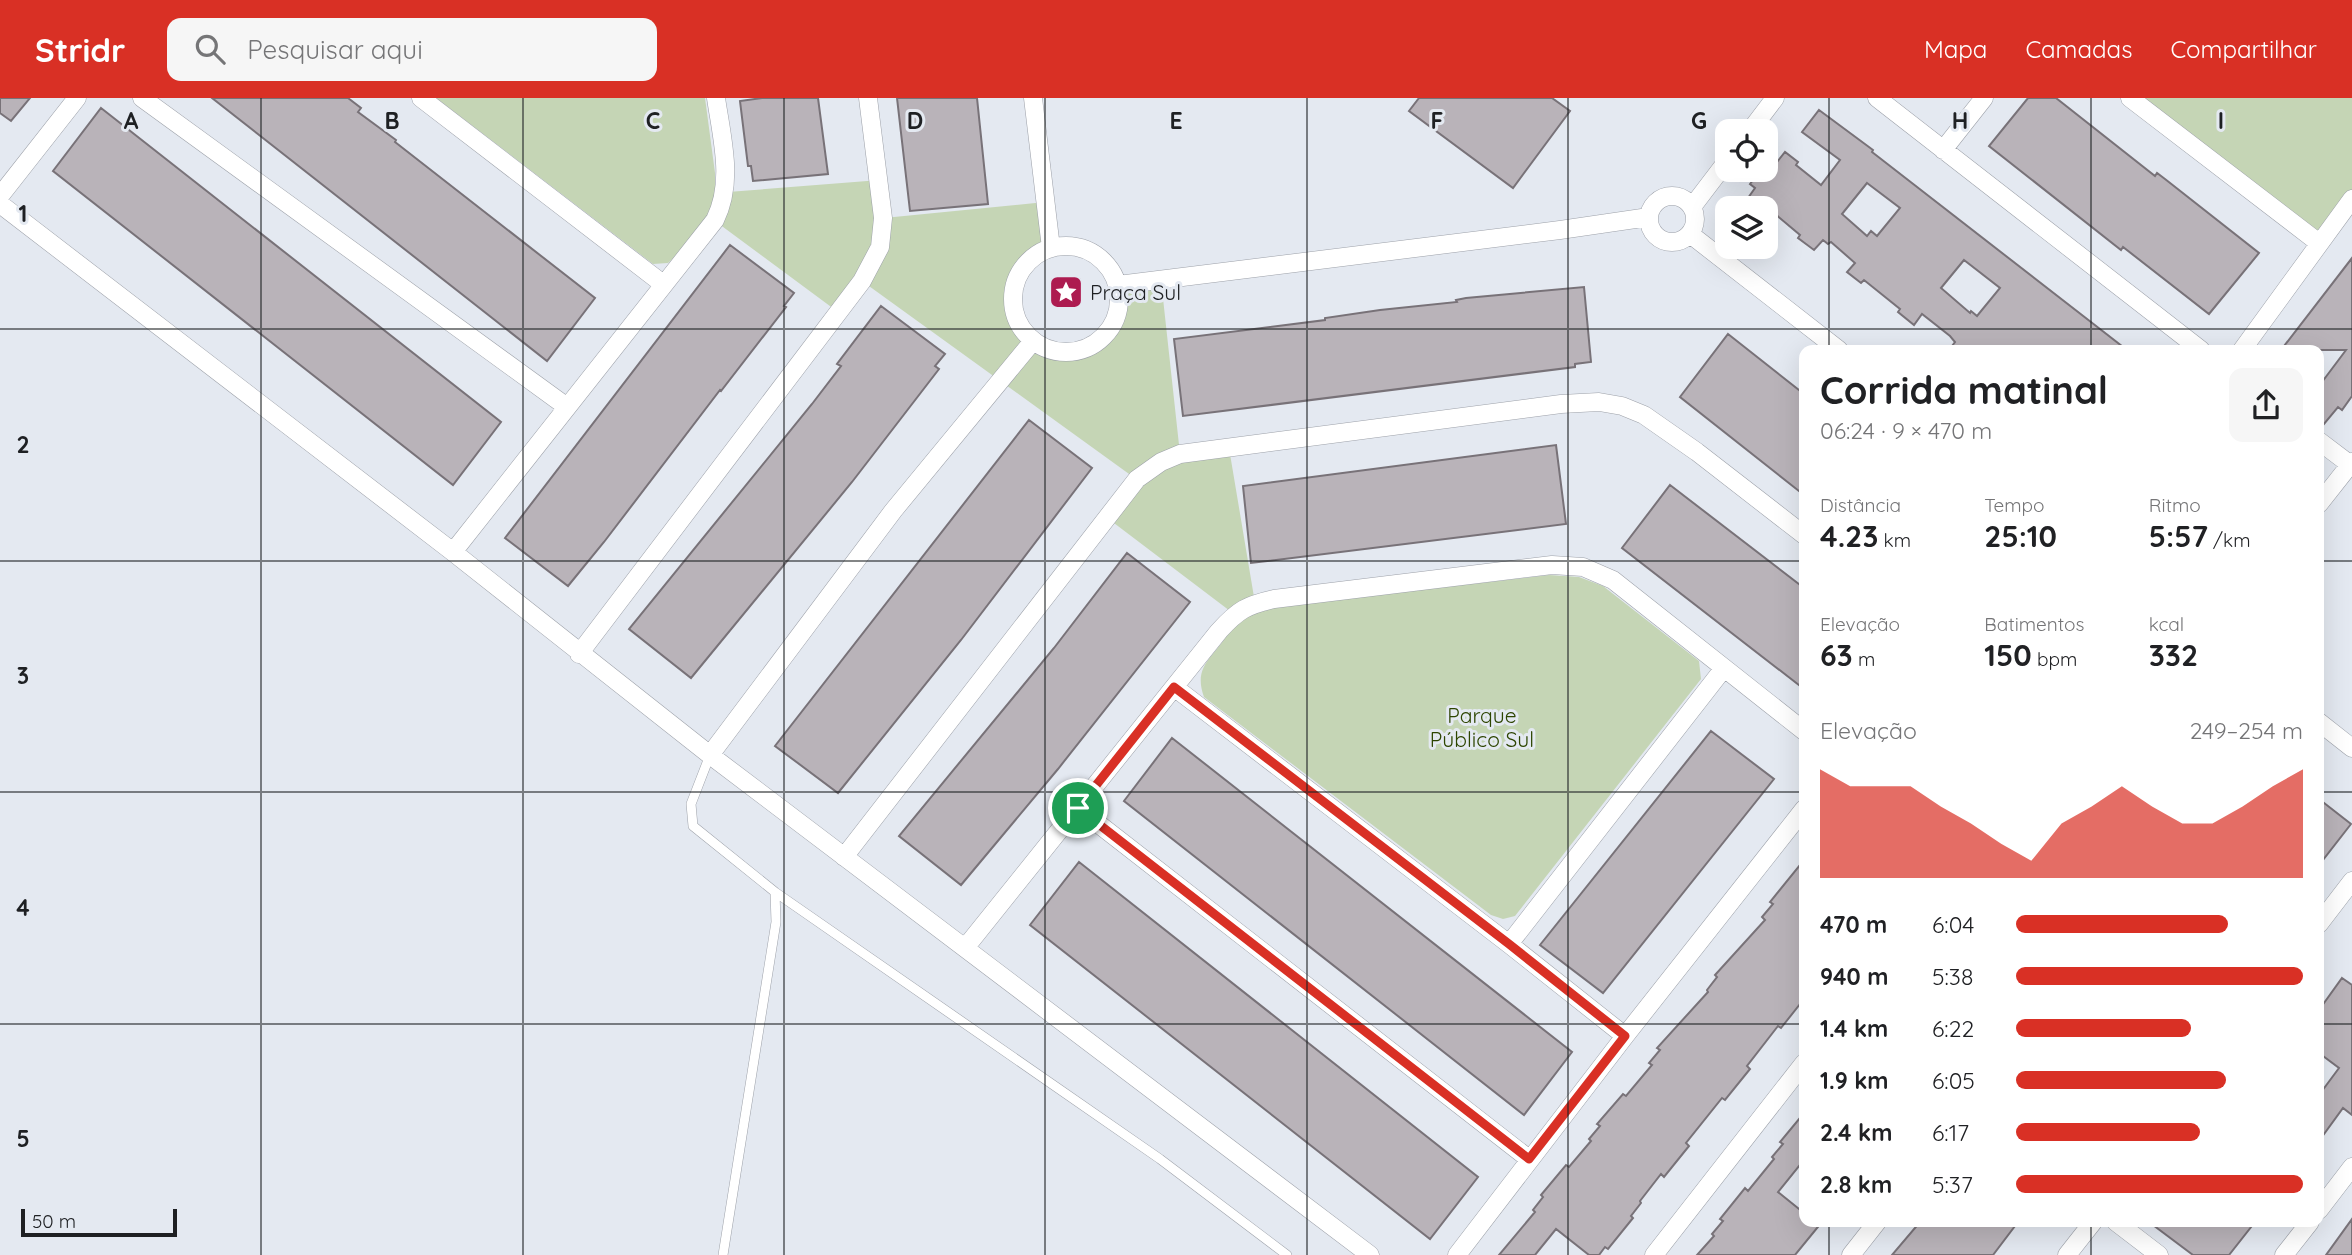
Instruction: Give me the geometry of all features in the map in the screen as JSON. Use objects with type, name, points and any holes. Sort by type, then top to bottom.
[{"type":"street","points":[[0,197],[77,98]]},
{"type":"street","points":[[142,98],[567,407]]},
{"type":"street","points":[[421,98],[663,284]]},
{"type":"street","points":[[453,552],[715,220],[722,205],[725,165],[716,98]]},
{"type":"street","points":[[579,654],[862,281],[880,247],[884,218],[868,98]]},
{"type":"street","points":[[1033,98],[1051,248]]},
{"type":"street","points":[[1759,119],[1775,98]]},
{"type":"street","points":[[1877,98],[2196,345]]},
{"type":"street","points":[[1943,150],[1984,98]]},
{"type":"street","points":[[2130,98],[2319,243]]},
{"type":"street","points":[[1692,207],[1715,177]]},
{"type":"street","points":[[1667,196],[1681,198],[1692,207],[1695,221],[1690,234],[1677,241],[1662,240],[1652,231],[1649,217],[1654,204],[1667,196]]},
{"type":"street","points":[[2246,345],[2352,198]]},
{"type":"street","points":[[0,204],[453,552],[710,755],[1370,1255]]},
{"type":"street","points":[[1118,285],[1649,217]]},
{"type":"street","points":[[1690,234],[1833,345]]},
{"type":"street","points":[[1068,246],[1099,255],[1111,270],[1118,285],[1116,318],[1107,333],[1094,344],[1078,351],[1062,352],[1033,341],[1022,329],[1015,314],[1015,282],[1023,267],[1035,255],[1051,248],[1068,246]]},
{"type":"street","points":[[710,755],[893,511],[1033,341]]},
{"type":"street","points":[[844,857],[1137,479],[1161,462],[1180,454],[1561,404],[1599,402],[1622,406],[1644,415],[1697,452],[1799,531]]},
{"type":"street","points":[[2324,445],[2351,464],[2324,498]]},
{"type":"street","points":[[965,948],[1226,622],[1244,607],[1274,599],[1552,565],[1583,567],[1613,580],[1799,727]]},
{"type":"street","points":[[1509,944],[1724,668]]},
{"type":"street","points":[[1174,687],[1625,1036]]},
{"type":"street","points":[[2324,726],[2352,748]]},
{"type":"street","points":[[1078,808],[1529,1159]]},
{"type":"street","points":[[1457,1255],[1529,1159],[1799,815]]},
{"type":"street","points":[[2324,917],[2352,881]]},
{"type":"street","points":[[1654,1255],[1799,1069]]},
{"type":"street","points":[[2324,1203],[2352,1167]]},
{"type":"street","points":[[1851,1255],[1873,1227]]},
{"type":"street","points":[[2067,1255],[2089,1227]]},
{"type":"street","points":[[2123,1227],[2160,1255]]},
{"type":"street","points":[[2284,1255],[2306,1227]]},
{"type":"lane","points":[[710,755],[691,804],[693,826],[775,892],[1160,1159],[1287,1255]]},
{"type":"lane","points":[[723,1255],[776,922],[775,892]]},
{"type":"green space","name":"Parque Público Sul","points":[[436,98],[705,98],[715,193],[880,180],[884,218],[1045,202],[1051,248],[1026,266],[1015,286],[1014,308],[1022,327],[1037,343],[1056,351],[1078,351],[1100,339],[1114,321],[1118,307],[1118,285],[1161,280],[1180,454],[1229,448],[1255,603],[1271,607],[1549,575],[1579,577],[1603,586],[1699,661],[1701,679],[1515,916],[1503,919],[1491,915],[1204,697],[1201,686],[1203,668],[1224,640],[1234,614],[1106,517],[1136,479],[862,281],[838,312],[715,221],[668,263],[653,264]]},
{"type":"green space","points":[[2130,98],[2352,98],[2352,199],[2319,243]]},
{"type":"building","points":[[0,98],[30,98],[11,121],[0,113]]},
{"type":"building","points":[[212,98],[348,98],[361,108],[358,112],[396,140],[395,142],[595,298],[547,361]]},
{"type":"building","points":[[762,98],[818,98],[828,174],[753,181],[751,166],[748,166],[740,101]]},
{"type":"building","points":[[897,98],[977,98],[988,204],[910,211]]},
{"type":"building","points":[[1419,98],[1552,98],[1570,111],[1513,188],[1409,111]]},
{"type":"building","points":[[2028,98],[2056,98],[2259,253],[2209,314],[2123,247],[2121,250],[1989,146]]},
{"type":"building","points":[[101,108],[501,422],[453,485],[53,171]]},
{"type":"building","points":[[1819,110],[2121,345],[1953,345],[1955,342],[1950,336],[1922,314],[1914,325],[1898,312],[1900,309],[1864,280],[1861,283],[1847,272],[1855,263],[1831,242],[1828,244],[1823,240],[1814,250],[1798,238],[1800,235],[1778,216],[1778,196],[1749,196],[1755,188],[1750,184],[1752,182],[1778,182],[1778,161],[1785,152],[1798,162],[1796,165],[1821,185],[1840,160],[1802,132]],"holes":[[[1867,183],[1900,208],[1877,236],[1871,231],[1867,236],[1842,214]],[[1964,260],[2000,288],[1977,316],[1941,288]]]},
{"type":"building","points":[[730,245],[794,293],[784,306],[786,307],[568,586],[505,538]]},
{"type":"building","points":[[2352,258],[2352,396],[2342,410],[2338,407],[2324,424],[2324,379],[2346,350],[2324,350],[2324,345],[2285,345]]},
{"type":"building","points":[[1584,287],[1591,362],[1575,364],[1575,367],[1183,416],[1174,339],[1457,302],[1456,300],[1466,298]]},
{"type":"building","points":[[881,306],[945,354],[935,366],[939,369],[852,482],[691,678],[629,629],[812,404],[841,366],[837,364]]},
{"type":"building","points":[[1728,334],[1799,390],[1799,491],[1680,397]]},
{"type":"building","points":[[1029,420],[1092,468],[961,640],[838,793],[775,746]]},
{"type":"building","points":[[1556,445],[1566,524],[1251,563],[1243,486]]},
{"type":"building","points":[[1670,485],[1799,584],[1799,685],[1622,548]]},
{"type":"building","points":[[1127,553],[1190,602],[1058,769],[961,885],[899,836],[1054,648]]},
{"type":"building","points":[[1711,731],[1774,779],[1603,993],[1540,945]]},
{"type":"building","points":[[1172,738],[1572,1052],[1524,1115],[1124,801]]},
{"type":"building","points":[[2324,803],[2351,824],[2324,859]]},
{"type":"building","points":[[1079,862],[1478,1177],[1430,1239],[1030,925]]},
{"type":"building","points":[[1799,866],[1799,1005],[1781,1028],[1778,1026],[1747,1066],[1750,1069],[1725,1100],[1722,1098],[1686,1143],[1689,1146],[1664,1177],[1661,1174],[1640,1201],[1631,1216],[1633,1218],[1608,1249],[1605,1247],[1599,1255],[1589,1255],[1556,1229],[1535,1255],[1499,1255],[1535,1212],[1533,1210],[1543,1197],[1541,1195],[1591,1141],[1589,1139],[1600,1126],[1597,1124],[1623,1094],[1626,1096],[1652,1065],[1649,1063],[1660,1050],[1657,1048],[1708,992],[1717,977],[1715,975],[1765,920],[1762,917],[1773,904],[1770,902]]},
{"type":"building","points":[[2342,978],[2352,985],[2352,1115],[2343,1108],[2324,1134],[2324,1088],[2339,1068],[2324,1057],[2324,1003]]},
{"type":"building","points":[[1799,1119],[1799,1166],[1778,1192],[1799,1209],[1799,1227],[1818,1227],[1795,1255],[1697,1255],[1714,1236],[1712,1234],[1723,1221],[1720,1219],[1745,1188],[1748,1191],[1774,1159],[1772,1157],[1783,1144],[1780,1142]]},
{"type":"building","points":[[2352,1219],[2352,1255],[2326,1255]]},
{"type":"building","points":[[1916,1227],[2014,1227],[1993,1255],[1892,1255]]},
{"type":"building","points":[[2156,1227],[2251,1227],[2229,1255],[2193,1255]]},
{"type":"place","name":"Praça Sul","points":[[1066,292]]},
{"type":"route","points":[[1174,687],[1625,1036],[1529,1159],[1078,808],[1174,687]]}]
